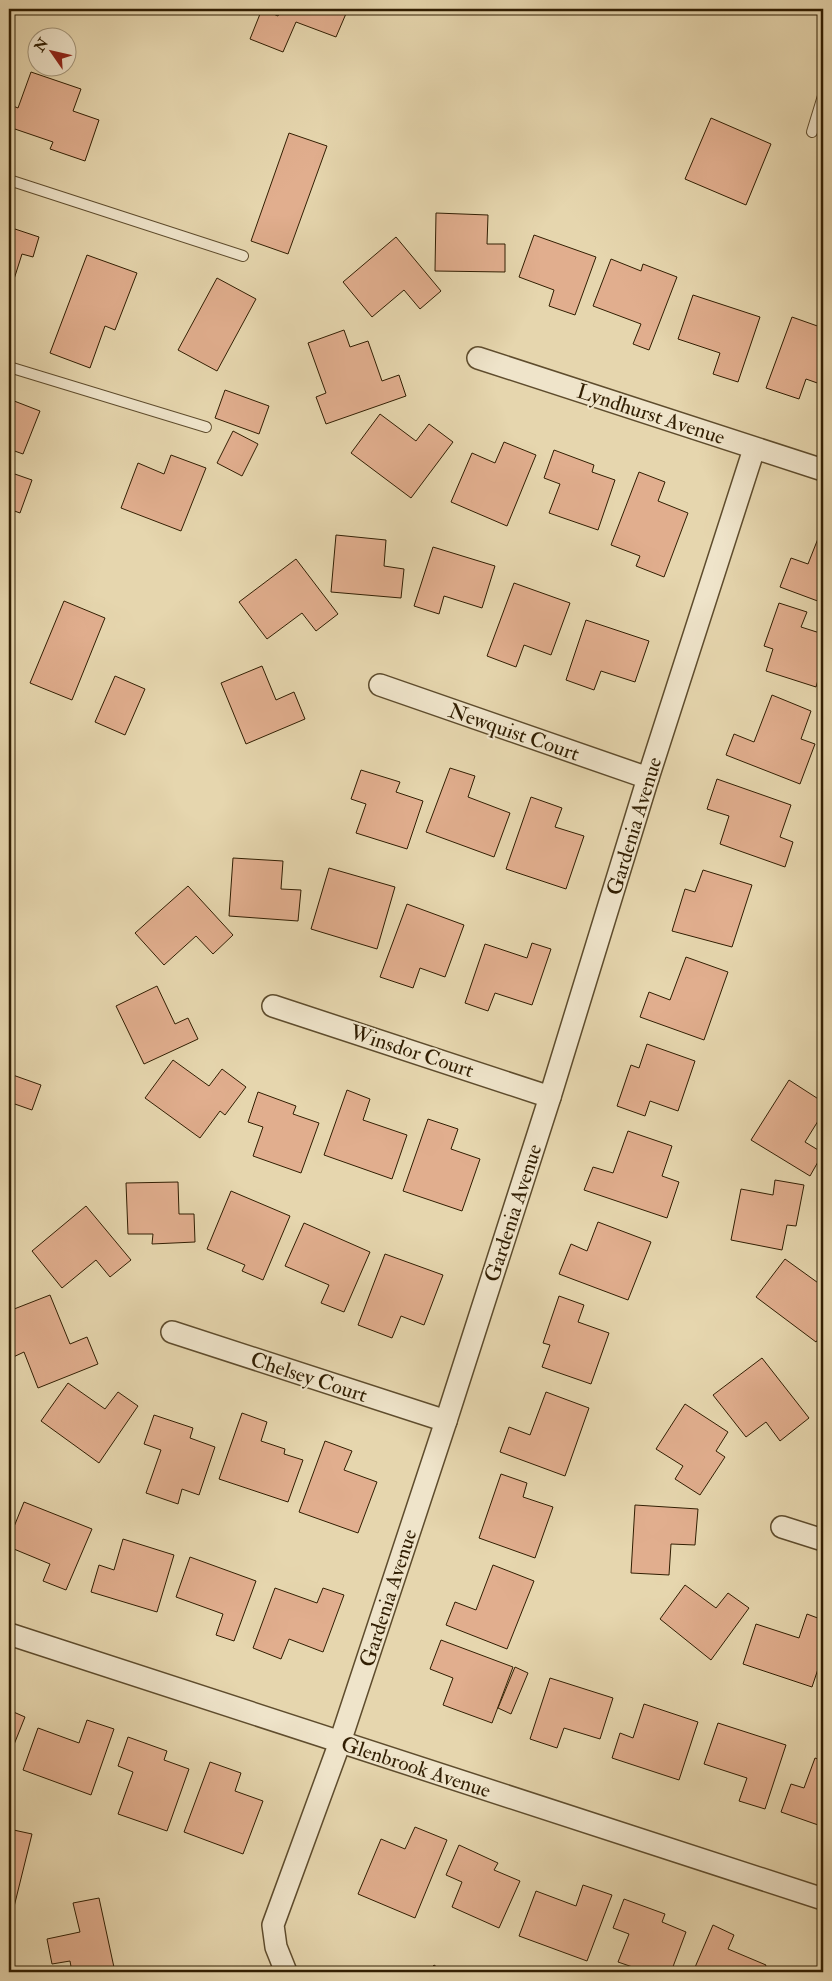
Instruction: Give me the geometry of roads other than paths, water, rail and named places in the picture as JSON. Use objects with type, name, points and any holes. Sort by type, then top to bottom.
[{"type":"street","name":"Lyndhurst Avenue","points":[[478,358],[823,470]]},
{"type":"street","name":"Gardenia Avenue","points":[[286,1972],[276,1947],[273,1925],[340,1742],[446,1421],[550,1097],[648,778],[754,449]]},
{"type":"street","name":"Newquist Court","points":[[380,685],[648,778]]},
{"type":"street","name":"Winsdor Court","points":[[273,1006],[550,1097]]},
{"type":"street","name":"Chelsey Court","points":[[172,1332],[446,1421]]},
{"type":"street","points":[[782,1527],[823,1540]]},
{"type":"street","name":"Glenbrook Avenue","points":[[9,1634],[823,1900]]},
{"type":"lane","points":[[812,132],[823,96]]},
{"type":"lane","points":[[9,180],[243,256]]},
{"type":"lane","points":[[9,367],[206,428]]}]
